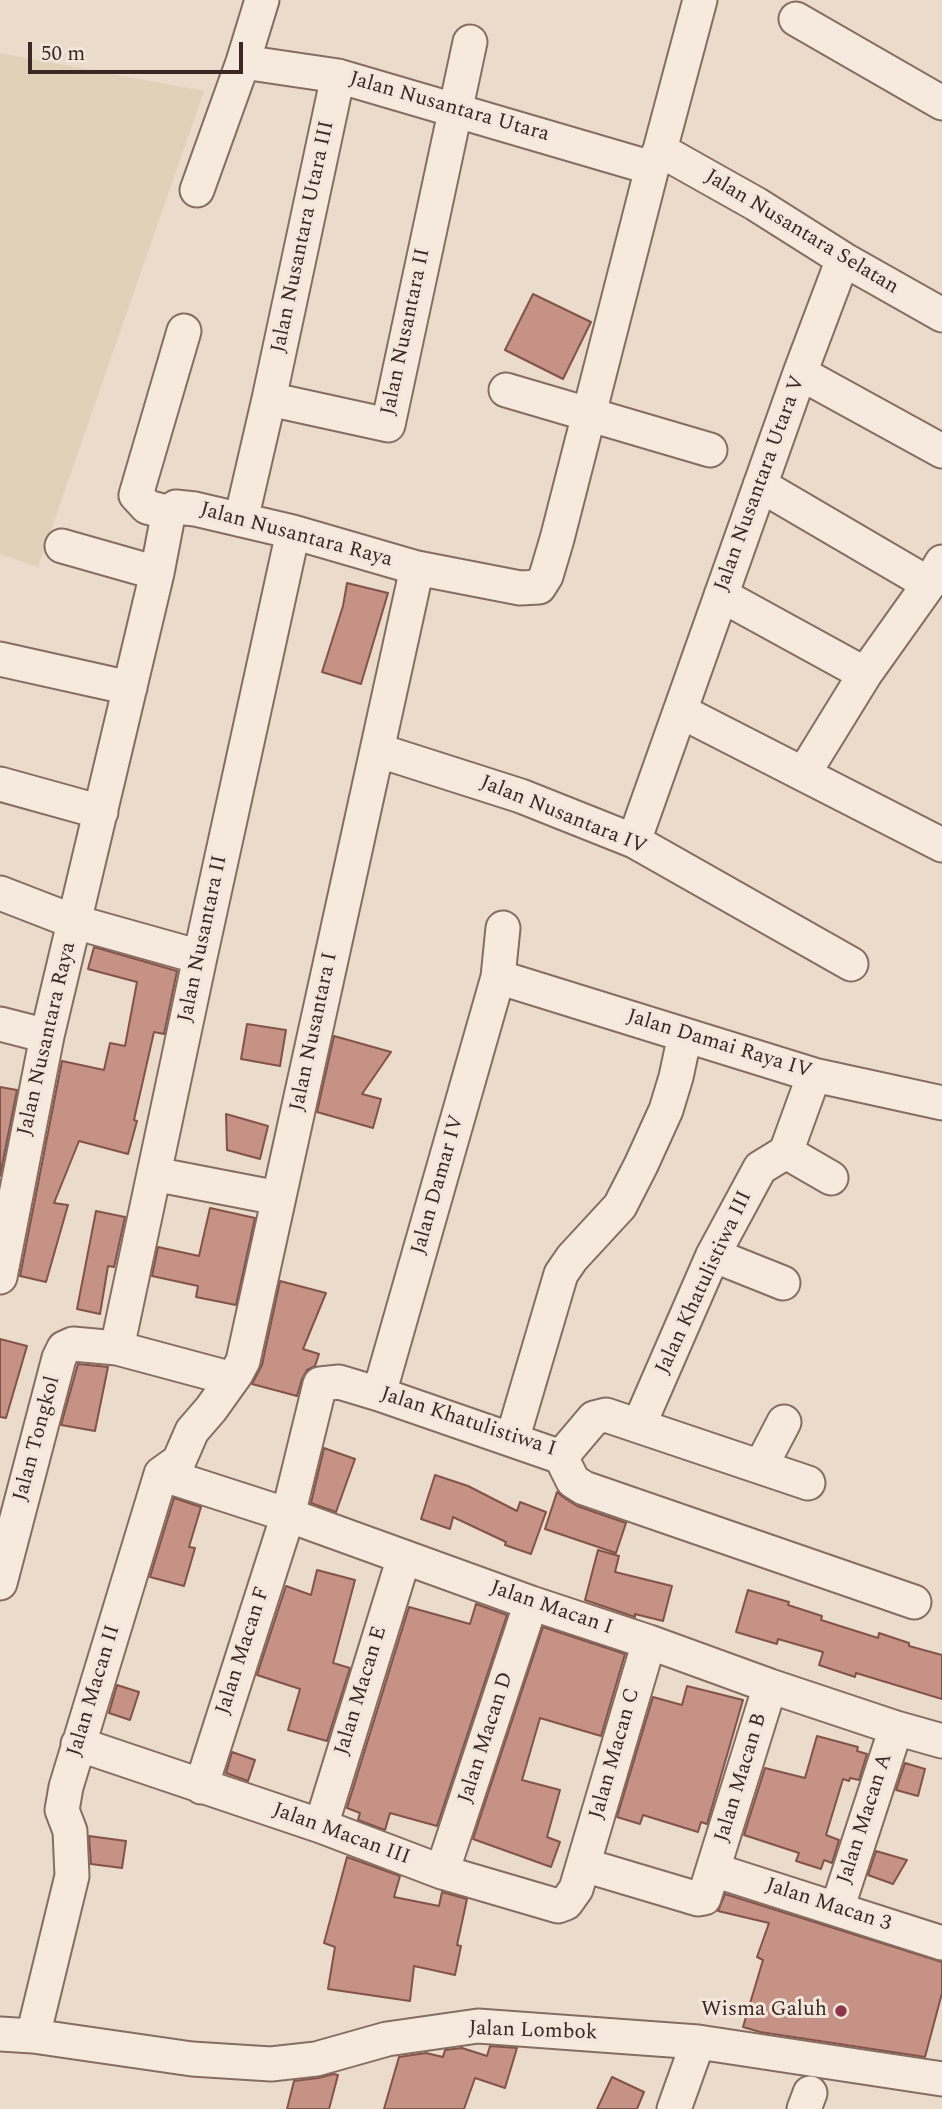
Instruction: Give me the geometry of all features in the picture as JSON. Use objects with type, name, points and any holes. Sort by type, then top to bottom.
[{"type":"street","points":[[197,190],[262,0]]},
{"type":"street","name":"Jalan Nusantara Raya","points":[[1,1267],[12,1145],[47,1036],[170,513],[176,507],[186,508],[293,532],[417,568],[520,588],[538,587],[546,576],[557,539],[700,0]]},
{"type":"street","points":[[796,19],[942,103]]},
{"type":"street","name":"Jalan Nusantara II","points":[[270,399],[388,425],[470,42]]},
{"type":"street","name":"Jalan Nusantara Utara","points":[[243,62],[338,76],[454,110],[656,159]]},
{"type":"street","name":"Jalan Nusantara Utara III","points":[[270,399],[338,76]]},
{"type":"street","name":"Jalan Nusantara Selatan","points":[[656,159],[756,204],[942,315]]},
{"type":"street","name":"Jalan Nusantara Utara V","points":[[634,841],[843,258]]},
{"type":"street","points":[[170,513],[147,507],[136,495],[184,331]]},
{"type":"street","points":[[800,373],[942,451]]},
{"type":"street","points":[[506,390],[710,450]]},
{"type":"street","points":[[241,520],[270,399]]},
{"type":"street","points":[[760,485],[936,573],[864,674],[804,773]]},
{"type":"street","name":"Jalan Nusantara II","points":[[117,1348],[293,532]]},
{"type":"street","points":[[62,546],[157,573]]},
{"type":"street","name":"Jalan Nusantara I","points":[[236,1374],[243,1361],[417,568]]},
{"type":"street","points":[[721,595],[864,674]]},
{"type":"street","points":[[0,659],[130,688]]},
{"type":"street","points":[[680,711],[940,840]]},
{"type":"street","name":"Jalan Nusantara IV","points":[[377,750],[521,796],[634,841],[851,964]]},
{"type":"street","points":[[0,785],[101,812]]},
{"type":"street","points":[[0,893],[75,922],[200,957]]},
{"type":"street","name":"Jalan Damar IV","points":[[379,1394],[498,977],[503,928]]},
{"type":"street","name":"Jalan Damai Raya IV","points":[[498,977],[814,1075],[942,1102]]},
{"type":"street","points":[[0,1024],[47,1036]]},
{"type":"street","points":[[512,1440],[561,1274],[572,1258],[620,1206],[631,1185],[666,1111],[685,1035]]},
{"type":"street","points":[[814,1075],[786,1152],[831,1178]]},
{"type":"street","name":"Jalan Khatulistiwa III","points":[[639,1425],[713,1255],[760,1168],[786,1152]]},
{"type":"street","points":[[154,1174],[278,1198]]},
{"type":"street","points":[[713,1255],[783,1283]]},
{"type":"street","name":"Jalan Tongkol","points":[[0,1583],[59,1358],[64,1349],[73,1344],[117,1348]]},
{"type":"street","points":[[117,1348],[225,1377],[236,1374]]},
{"type":"street","name":"Jalan Macan II","points":[[33,2036],[72,1876],[69,1831],[62,1810],[78,1744],[161,1474],[178,1461],[191,1431],[236,1374]]},
{"type":"street","name":"Jalan Khatulistiwa I","points":[[288,1515],[320,1384],[339,1382],[561,1457],[594,1418],[606,1415],[808,1483]]},
{"type":"street","points":[[761,1466],[784,1422]]},
{"type":"street","points":[[561,1457],[573,1480],[584,1488],[914,1602]]},
{"type":"street","name":"Jalan Macan I","points":[[161,1474],[288,1515],[770,1686],[942,1741]]},
{"type":"street","name":"Jalan Macan F","points":[[201,1787],[288,1515]]},
{"type":"street","name":"Jalan Macan E","points":[[321,1826],[404,1557]]},
{"type":"street","name":"Jalan Macan D","points":[[442,1872],[531,1603]]},
{"type":"street","name":"Jalan Macan C","points":[[584,1866],[649,1642]]},
{"type":"street","name":"Jalan Macan B","points":[[714,1870],[770,1686]]},
{"type":"street","name":"Jalan Macan A","points":[[837,1909],[896,1728]]},
{"type":"street","name":"Jalan Macan III","points":[[78,1744],[321,1826],[442,1872],[558,1906],[566,1903],[576,1889],[584,1866]]},
{"type":"street","points":[[584,1866],[698,1899],[704,1898],[714,1870]]},
{"type":"street","name":"Jalan Macan 3","points":[[714,1870],[942,1943]]},
{"type":"street","name":"Jalan Lombok","points":[[0,2034],[33,2036],[191,2059],[271,2064],[316,2059],[387,2039],[478,2026],[698,2042],[942,2080]]},
{"type":"street","points":[[685,2105],[698,2042]]},
{"type":"shaded area","points":[[0,53],[204,91],[38,567],[0,554]]},
{"type":"building","points":[[533,294],[591,322],[563,379],[505,350]]},
{"type":"building","points":[[347,583],[388,593],[361,684],[322,672],[343,606]]},
{"type":"building","points":[[94,947],[177,971],[164,1034],[154,1032],[128,1154],[79,1141],[54,1203],[68,1205],[46,1282],[20,1276],[62,1061],[104,1070],[110,1043],[125,1046],[137,982],[88,969]]},
{"type":"building","points":[[247,1024],[286,1030],[280,1066],[241,1059]]},
{"type":"building","points":[[334,1036],[391,1052],[362,1094],[381,1099],[373,1128],[317,1112]]},
{"type":"building","points":[[0,1087],[17,1090],[0,1176]]},
{"type":"building","points":[[226,1114],[268,1126],[260,1159],[227,1150]]},
{"type":"building","points":[[210,1208],[255,1218],[236,1305],[196,1297],[198,1286],[152,1276],[158,1247],[199,1256]]},
{"type":"building","points":[[96,1211],[125,1217],[114,1267],[108,1266],[100,1314],[77,1309]]},
{"type":"building","points":[[280,1281],[326,1293],[303,1349],[319,1354],[315,1366],[307,1370],[302,1379],[297,1396],[252,1384],[262,1365]]},
{"type":"building","points":[[0,1339],[27,1346],[6,1418],[0,1417]]},
{"type":"building","points":[[78,1364],[108,1367],[95,1431],[61,1425]]},
{"type":"building","points":[[324,1448],[355,1459],[336,1512],[311,1503]]},
{"type":"building","points":[[435,1475],[468,1486],[517,1511],[520,1502],[546,1512],[531,1554],[505,1545],[506,1542],[453,1517],[450,1529],[421,1519]]},
{"type":"building","points":[[557,1492],[577,1506],[626,1523],[616,1553],[545,1529]]},
{"type":"building","points":[[174,1498],[201,1507],[189,1547],[195,1548],[184,1586],[150,1577]]},
{"type":"building","points":[[598,1550],[619,1556],[615,1572],[672,1586],[663,1621],[635,1614],[635,1617],[585,1600]]},
{"type":"building","points":[[317,1570],[355,1580],[333,1663],[350,1668],[327,1741],[288,1730],[300,1689],[257,1675],[286,1586],[311,1595]]},
{"type":"building","points":[[748,1590],[789,1602],[788,1605],[822,1616],[821,1620],[878,1638],[879,1633],[909,1643],[909,1646],[942,1655],[942,1699],[856,1673],[855,1677],[819,1665],[823,1652],[778,1639],[777,1644],[736,1632]]},
{"type":"building","points":[[476,1604],[507,1615],[437,1826],[390,1813],[385,1830],[358,1820],[360,1813],[347,1808],[409,1607],[470,1624]]},
{"type":"building","points":[[543,1627],[625,1654],[601,1736],[540,1718],[522,1780],[560,1790],[547,1837],[560,1842],[551,1867],[473,1839]]},
{"type":"building","points":[[117,1685],[139,1692],[130,1720],[109,1713]]},
{"type":"building","points":[[687,1686],[743,1700],[707,1824],[701,1822],[698,1832],[643,1815],[640,1824],[617,1817],[653,1697],[682,1705]]},
{"type":"building","points":[[817,1736],[858,1747],[857,1751],[867,1754],[859,1780],[843,1779],[826,1835],[839,1840],[832,1863],[824,1860],[821,1869],[796,1861],[799,1853],[744,1835],[765,1768],[805,1778]]},
{"type":"building","points":[[232,1752],[255,1760],[248,1781],[226,1773]]},
{"type":"building","points":[[905,1763],[925,1769],[918,1796],[896,1790]]},
{"type":"building","points":[[89,1836],[126,1841],[122,1868],[91,1864]]},
{"type":"building","points":[[876,1851],[907,1860],[893,1884],[868,1875]]},
{"type":"building","points":[[347,1857],[400,1876],[394,1897],[439,1906],[442,1892],[467,1899],[457,1945],[461,1946],[455,1975],[414,1966],[410,2001],[328,1989],[335,1947],[324,1943]]},
{"type":"building","points":[[725,1894],[942,1962],[942,1993],[925,2057],[760,2032],[743,2027],[763,1960],[757,1957],[769,1923],[718,1911]]},
{"type":"building","points":[[490,2046],[517,2048],[505,2088],[475,2078],[464,2109],[384,2109],[399,2057],[426,2053],[443,2057],[445,2050],[462,2048],[487,2056]]},
{"type":"building","points":[[338,2075],[329,2109],[287,2109],[294,2081]]},
{"type":"building","points":[[612,2077],[644,2092],[637,2109],[597,2109]]},
{"type":"place","name":"Wisma Galuh","points":[[841,2011]]}]
